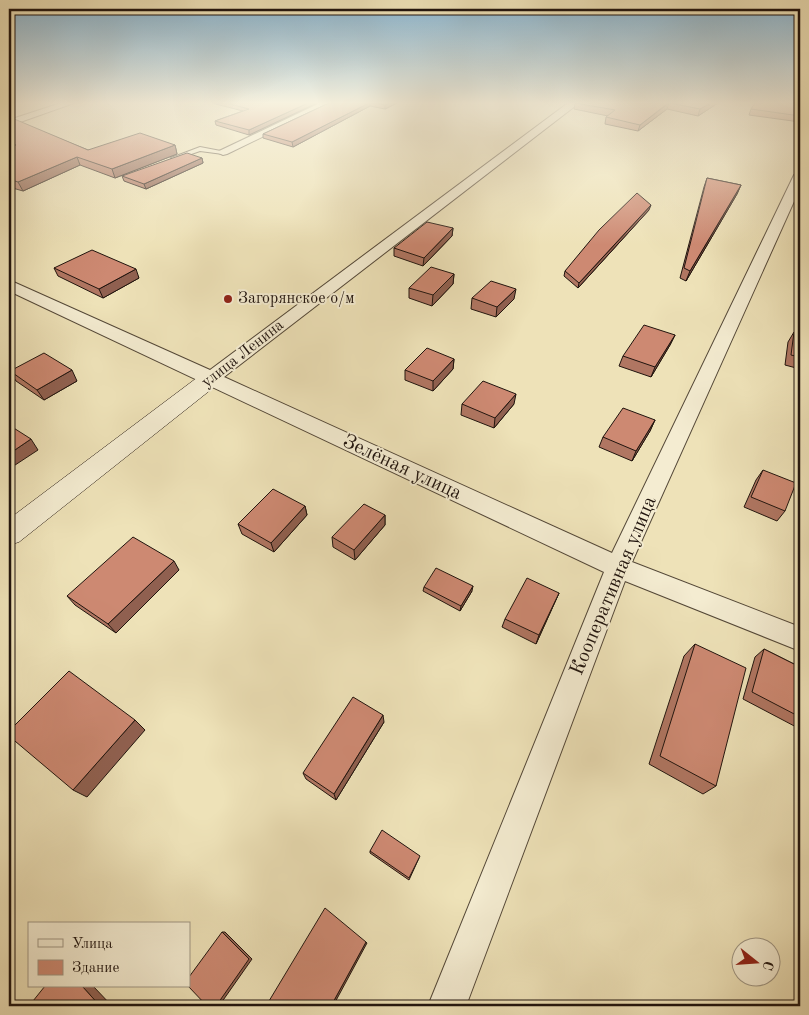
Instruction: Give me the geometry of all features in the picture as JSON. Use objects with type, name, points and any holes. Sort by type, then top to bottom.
[{"type":"street","name":"улица Ленина","points":[[9,534],[510,150]]},
{"type":"street","name":"Кооперативная улица","points":[[447,1006],[618,567],[800,175]]},
{"type":"street","name":"Зелёная улица","points":[[9,284],[618,567],[800,639]]},
{"type":"lane","points":[[164,161],[193,150]]},
{"type":"lane","points":[[214,150],[223,152]]},
{"type":"building","points":[[9,150],[161,150],[112,169],[77,157],[18,182],[9,179]]},
{"type":"building","points":[[187,153],[202,158],[144,184],[122,176]]},
{"type":"building","points":[[707,178],[741,185],[690,271],[684,268]]},
{"type":"building","points":[[637,193],[651,205],[579,283],[565,271],[599,230]]},
{"type":"building","points":[[427,222],[453,228],[424,258],[394,248]]},
{"type":"building","points":[[92,250],[136,269],[99,289],[54,268]]},
{"type":"building","points":[[431,267],[454,274],[433,295],[409,288]]},
{"type":"building","points":[[491,281],[516,289],[497,307],[472,298]]},
{"type":"building","points":[[644,325],[675,335],[655,367],[623,356]]},
{"type":"building","points":[[794,332],[800,333],[800,357],[791,355]]},
{"type":"building","points":[[427,348],[454,359],[433,381],[405,370]]},
{"type":"building","points":[[44,353],[72,370],[37,390],[10,371]]},
{"type":"building","points":[[483,381],[516,394],[495,418],[462,404]]},
{"type":"building","points":[[623,408],[655,420],[636,451],[603,437]]},
{"type":"building","points":[[9,425],[31,439],[9,454]]},
{"type":"building","points":[[763,470],[796,483],[785,511],[751,497]]},
{"type":"building","points":[[273,489],[305,506],[271,543],[238,524]]},
{"type":"building","points":[[364,504],[385,515],[354,550],[332,537]]},
{"type":"building","points":[[133,537],[174,561],[108,624],[67,596]]},
{"type":"building","points":[[436,568],[473,586],[461,606],[424,587]]},
{"type":"building","points":[[527,578],[559,593],[539,635],[505,619]]},
{"type":"building","points":[[695,644],[746,668],[716,786],[660,756]]},
{"type":"building","points":[[764,649],[800,667],[800,717],[752,692]]},
{"type":"building","points":[[69,671],[135,720],[73,790],[9,736],[9,731]]},
{"type":"building","points":[[353,697],[383,715],[334,794],[303,773]]},
{"type":"building","points":[[382,830],[420,856],[409,878],[370,851]]},
{"type":"building","points":[[325,908],[366,942],[331,1006],[266,1006]]},
{"type":"building","points":[[222,932],[249,959],[216,1006],[207,1006],[190,988],[190,976]]},
{"type":"building","points":[[43,988],[84,988],[100,1006],[29,1006]]},
{"type":"place","name":"Загорянское о/м","points":[[228,299]]}]
